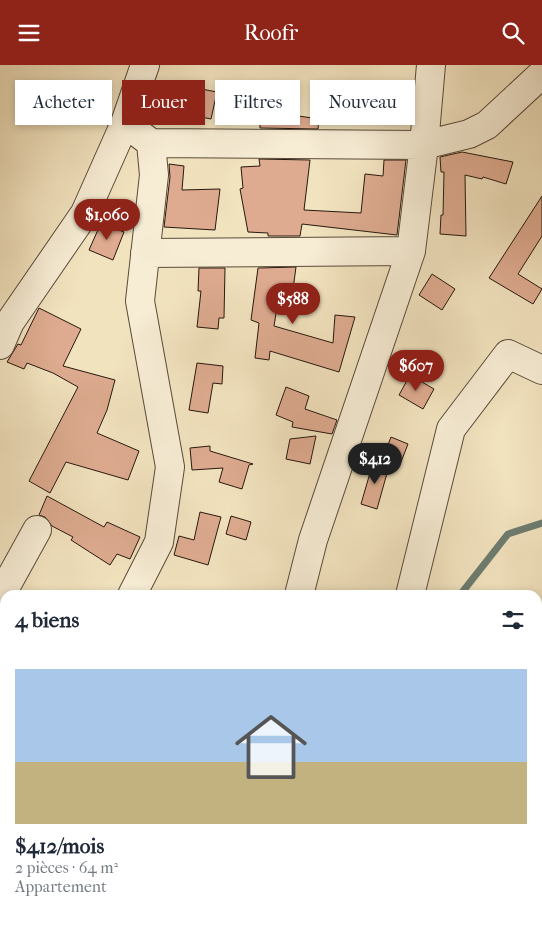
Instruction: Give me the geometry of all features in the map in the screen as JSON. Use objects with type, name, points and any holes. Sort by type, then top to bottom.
[{"type":"street","points":[[140,80],[145,65]]},
{"type":"street","points":[[300,590],[313,540],[411,251],[424,145],[431,65]]},
{"type":"street","points":[[128,125],[151,143],[424,145],[469,134],[487,125],[542,74]]},
{"type":"street","points":[[0,345],[10,322],[85,213],[124,125]]},
{"type":"street","points":[[135,590],[159,542],[170,467],[140,301],[154,175],[151,143]]},
{"type":"street","points":[[145,253],[411,251]]},
{"type":"street","points":[[411,590],[451,429],[508,354],[542,370]]},
{"type":"street","points":[[4,590],[37,531]]},
{"type":"building","points":[[205,90],[215,92],[211,119],[205,118]]},
{"type":"building","points":[[300,116],[310,118],[310,125],[318,125],[318,129],[260,128],[260,125],[300,125]]},
{"type":"building","points":[[462,152],[513,162],[506,184],[483,177],[482,179],[465,175],[466,236],[440,234],[441,215],[443,215],[444,172],[441,172],[440,157]]},
{"type":"building","points":[[259,159],[310,160],[304,210],[361,213],[365,174],[383,176],[384,160],[406,160],[397,235],[302,224],[300,236],[268,236],[268,233],[248,232],[240,189],[243,188],[241,167],[260,166]]},
{"type":"building","points":[[169,164],[184,166],[182,190],[220,189],[215,230],[164,227],[170,177]]},
{"type":"building","points":[[542,196],[542,236],[518,274],[542,289],[533,304],[489,278]]},
{"type":"building","points":[[101,223],[124,232],[113,260],[89,250]]},
{"type":"building","points":[[296,267],[292,297],[279,295],[274,326],[333,343],[335,315],[355,317],[339,372],[270,351],[269,360],[255,358],[259,323],[251,320],[258,268]]},
{"type":"building","points":[[199,268],[225,268],[224,318],[219,318],[218,329],[197,327],[201,291],[198,291]]},
{"type":"building","points":[[432,274],[455,289],[442,310],[419,295]]},
{"type":"building","points":[[39,308],[81,329],[63,366],[115,380],[107,410],[97,433],[139,451],[128,480],[66,462],[50,493],[29,481],[78,387],[53,373],[27,363],[24,369],[7,362],[18,344],[21,345]]},
{"type":"building","points":[[197,363],[223,366],[222,384],[213,383],[208,413],[189,410]]},
{"type":"building","points":[[410,375],[434,389],[423,409],[399,395]]},
{"type":"building","points":[[286,387],[309,396],[305,409],[337,420],[332,434],[292,427],[293,422],[276,415]]},
{"type":"building","points":[[316,436],[310,464],[286,459],[290,439]]},
{"type":"building","points":[[391,437],[408,444],[401,462],[384,455]]},
{"type":"building","points":[[210,446],[210,451],[253,464],[249,465],[242,489],[219,482],[223,468],[192,470],[190,448]]},
{"type":"building","points":[[374,459],[389,466],[377,509],[361,504]]},
{"type":"building","points":[[47,496],[104,527],[107,522],[140,537],[130,559],[117,554],[110,565],[71,540],[73,537],[52,526],[45,517],[39,515]]},
{"type":"building","points":[[200,512],[221,517],[208,565],[174,555],[179,536],[194,540]]},
{"type":"building","points":[[231,516],[251,522],[246,540],[226,534]]},
{"type":"waterway","points":[[464,590],[508,534],[542,523]]}]
